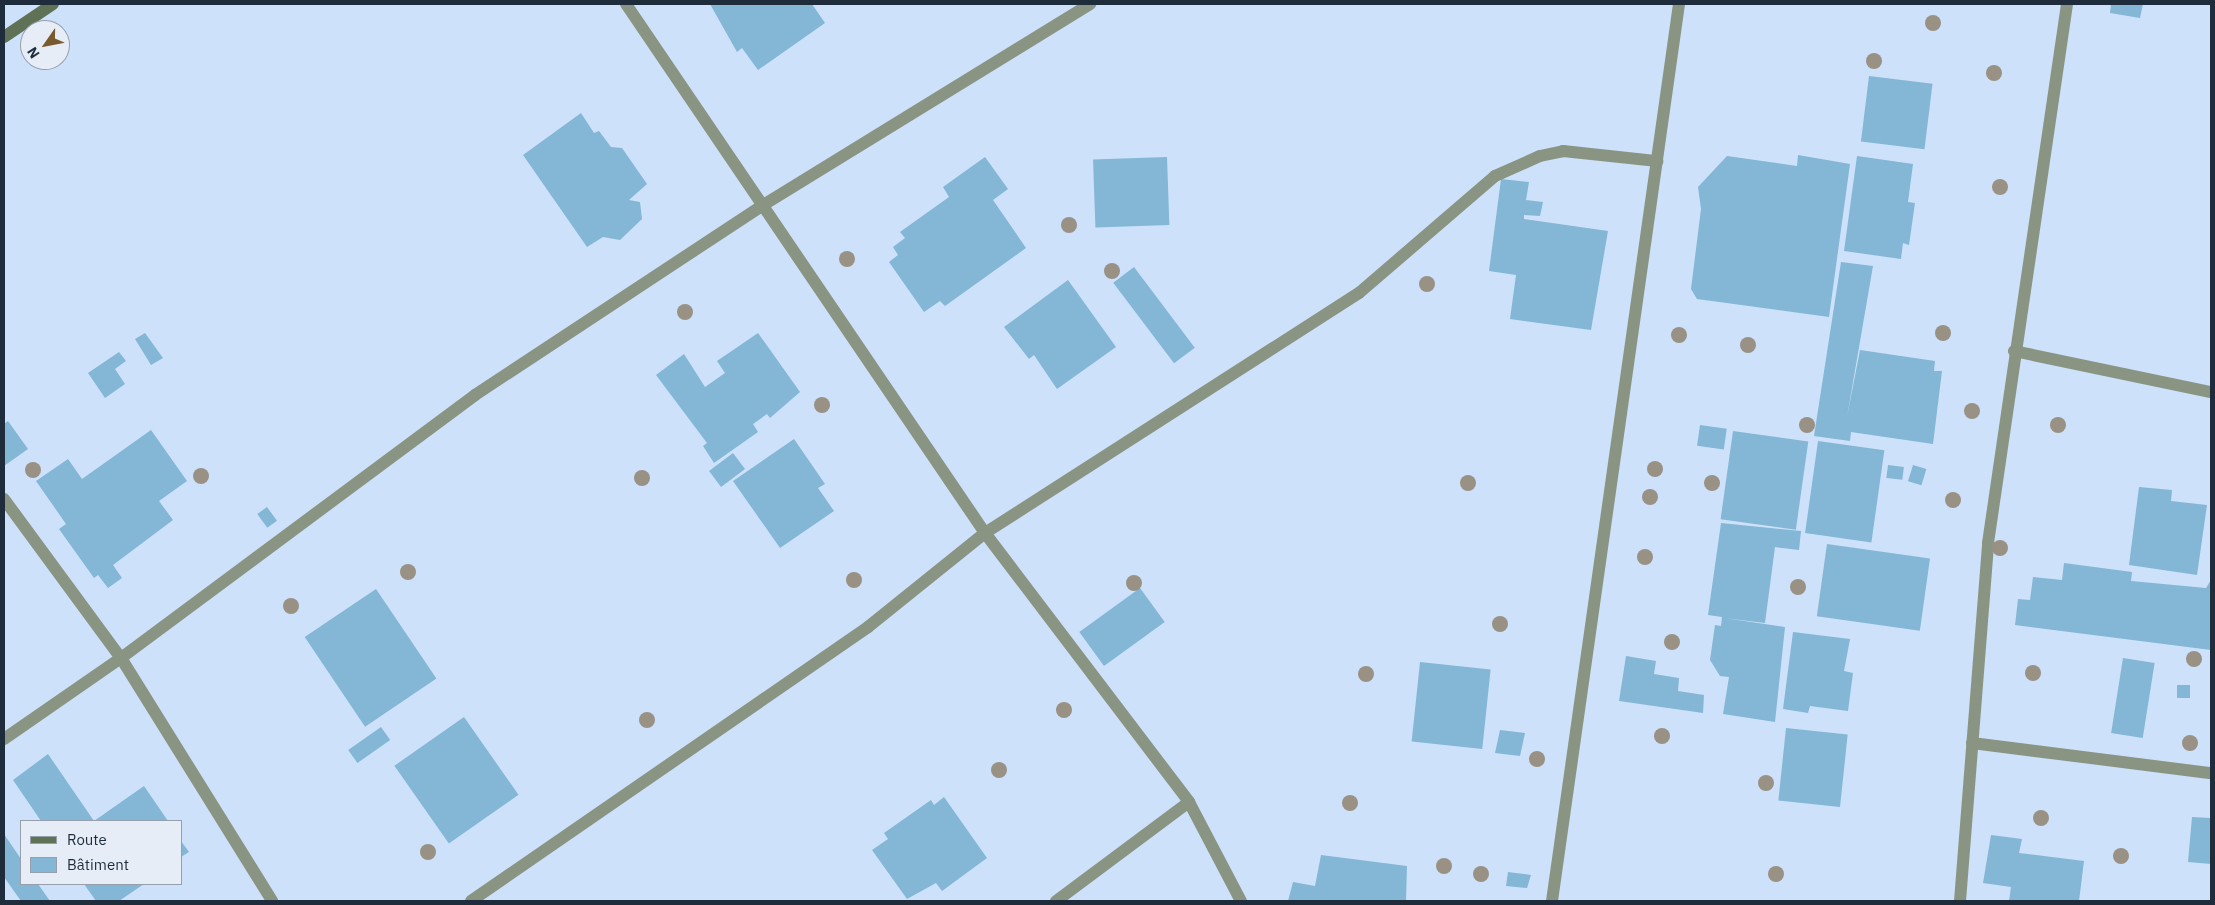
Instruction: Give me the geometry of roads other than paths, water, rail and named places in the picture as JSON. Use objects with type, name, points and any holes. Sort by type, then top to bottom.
[{"type":"main road","points":[[4,37],[53,4]]},
{"type":"street","points":[[626,4],[765,204],[985,533],[1189,802],[1241,901]]},
{"type":"street","points":[[4,739],[121,658],[475,395],[765,204],[1090,4]]},
{"type":"street","points":[[1552,901],[1679,4]]},
{"type":"street","points":[[1960,901],[1988,543],[2014,351],[2067,4]]},
{"type":"street","points":[[471,901],[868,628],[985,533],[1359,293],[1495,176],[1540,156],[1563,151],[1657,161]]},
{"type":"street","points":[[2014,351],[2211,392]]},
{"type":"street","points":[[4,499],[121,658],[272,901]]},
{"type":"street","points":[[1972,743],[2211,773]]},
{"type":"street","points":[[1056,901],[1189,802]]}]
